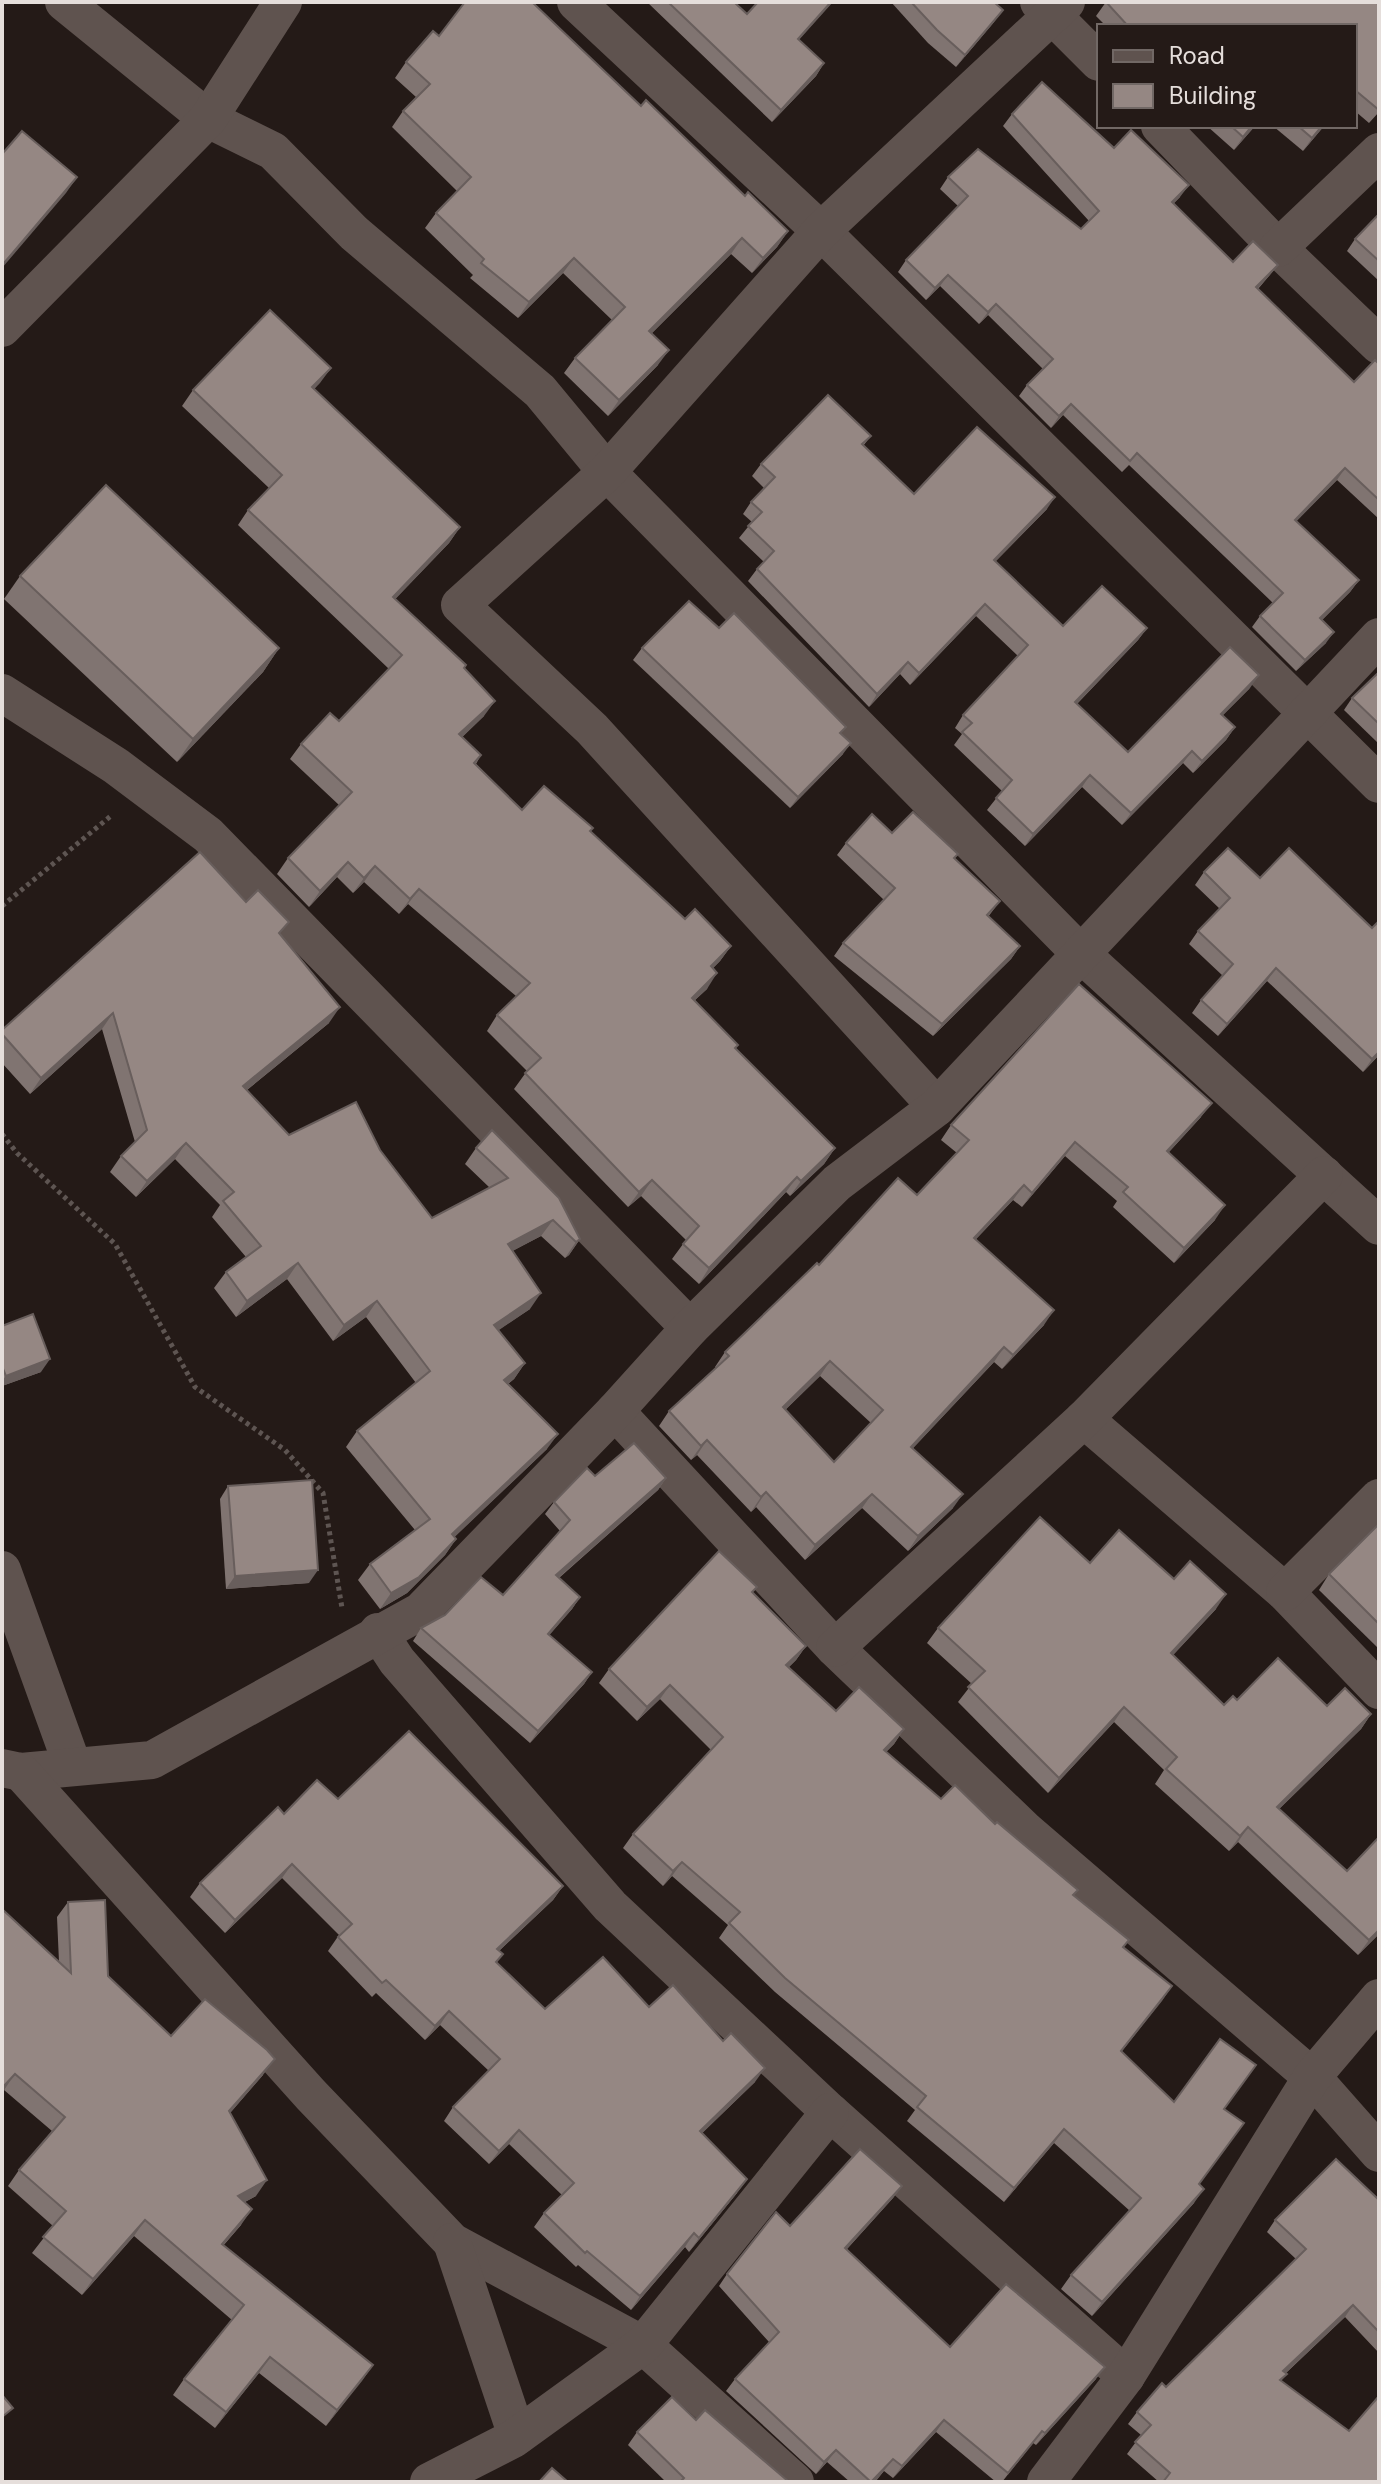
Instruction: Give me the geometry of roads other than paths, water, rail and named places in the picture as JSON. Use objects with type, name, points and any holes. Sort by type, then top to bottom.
[{"type":"street","points":[[64,2],[208,119],[273,151],[354,233],[540,391],[607,472],[1079,952],[1379,1226]]},
{"type":"street","points":[[2,328],[208,119],[283,2]]},
{"type":"street","points":[[576,2],[821,231],[1379,784]]},
{"type":"street","points":[[937,1107],[592,729],[460,605],[607,472],[821,231],[1053,6],[1097,60]]},
{"type":"street","points":[[1162,128],[1278,248],[1379,345]]},
{"type":"street","points":[[1278,248],[1379,152]]},
{"type":"street","points":[[12,1770],[152,1760],[421,1611],[615,1411],[690,1328],[837,1183],[937,1107],[1079,952],[1379,637]]},
{"type":"street","points":[[2,693],[142,786],[208,835],[690,1328]]},
{"type":"street","points":[[835,1648],[1084,1419],[1324,1175]]},
{"type":"street","points":[[615,1411],[835,1648],[1026,1831],[1312,2077],[1379,2153]]},
{"type":"street","points":[[1084,1419],[1285,1592],[1379,1690]]},
{"type":"street","points":[[1285,1592],[1379,1498]]},
{"type":"street","points":[[2,1570],[73,1767]]},
{"type":"street","points":[[365,1640],[397,1661],[610,1906],[830,2112],[1126,2376]]},
{"type":"street","points":[[12,1770],[311,2095],[452,2242],[643,2345],[795,2482]]},
{"type":"street","points":[[1046,2482],[1126,2376],[1312,2077],[1379,1998]]},
{"type":"street","points":[[429,2482],[517,2436],[643,2345],[830,2112]]},
{"type":"street","points":[[452,2242],[517,2436]]}]
